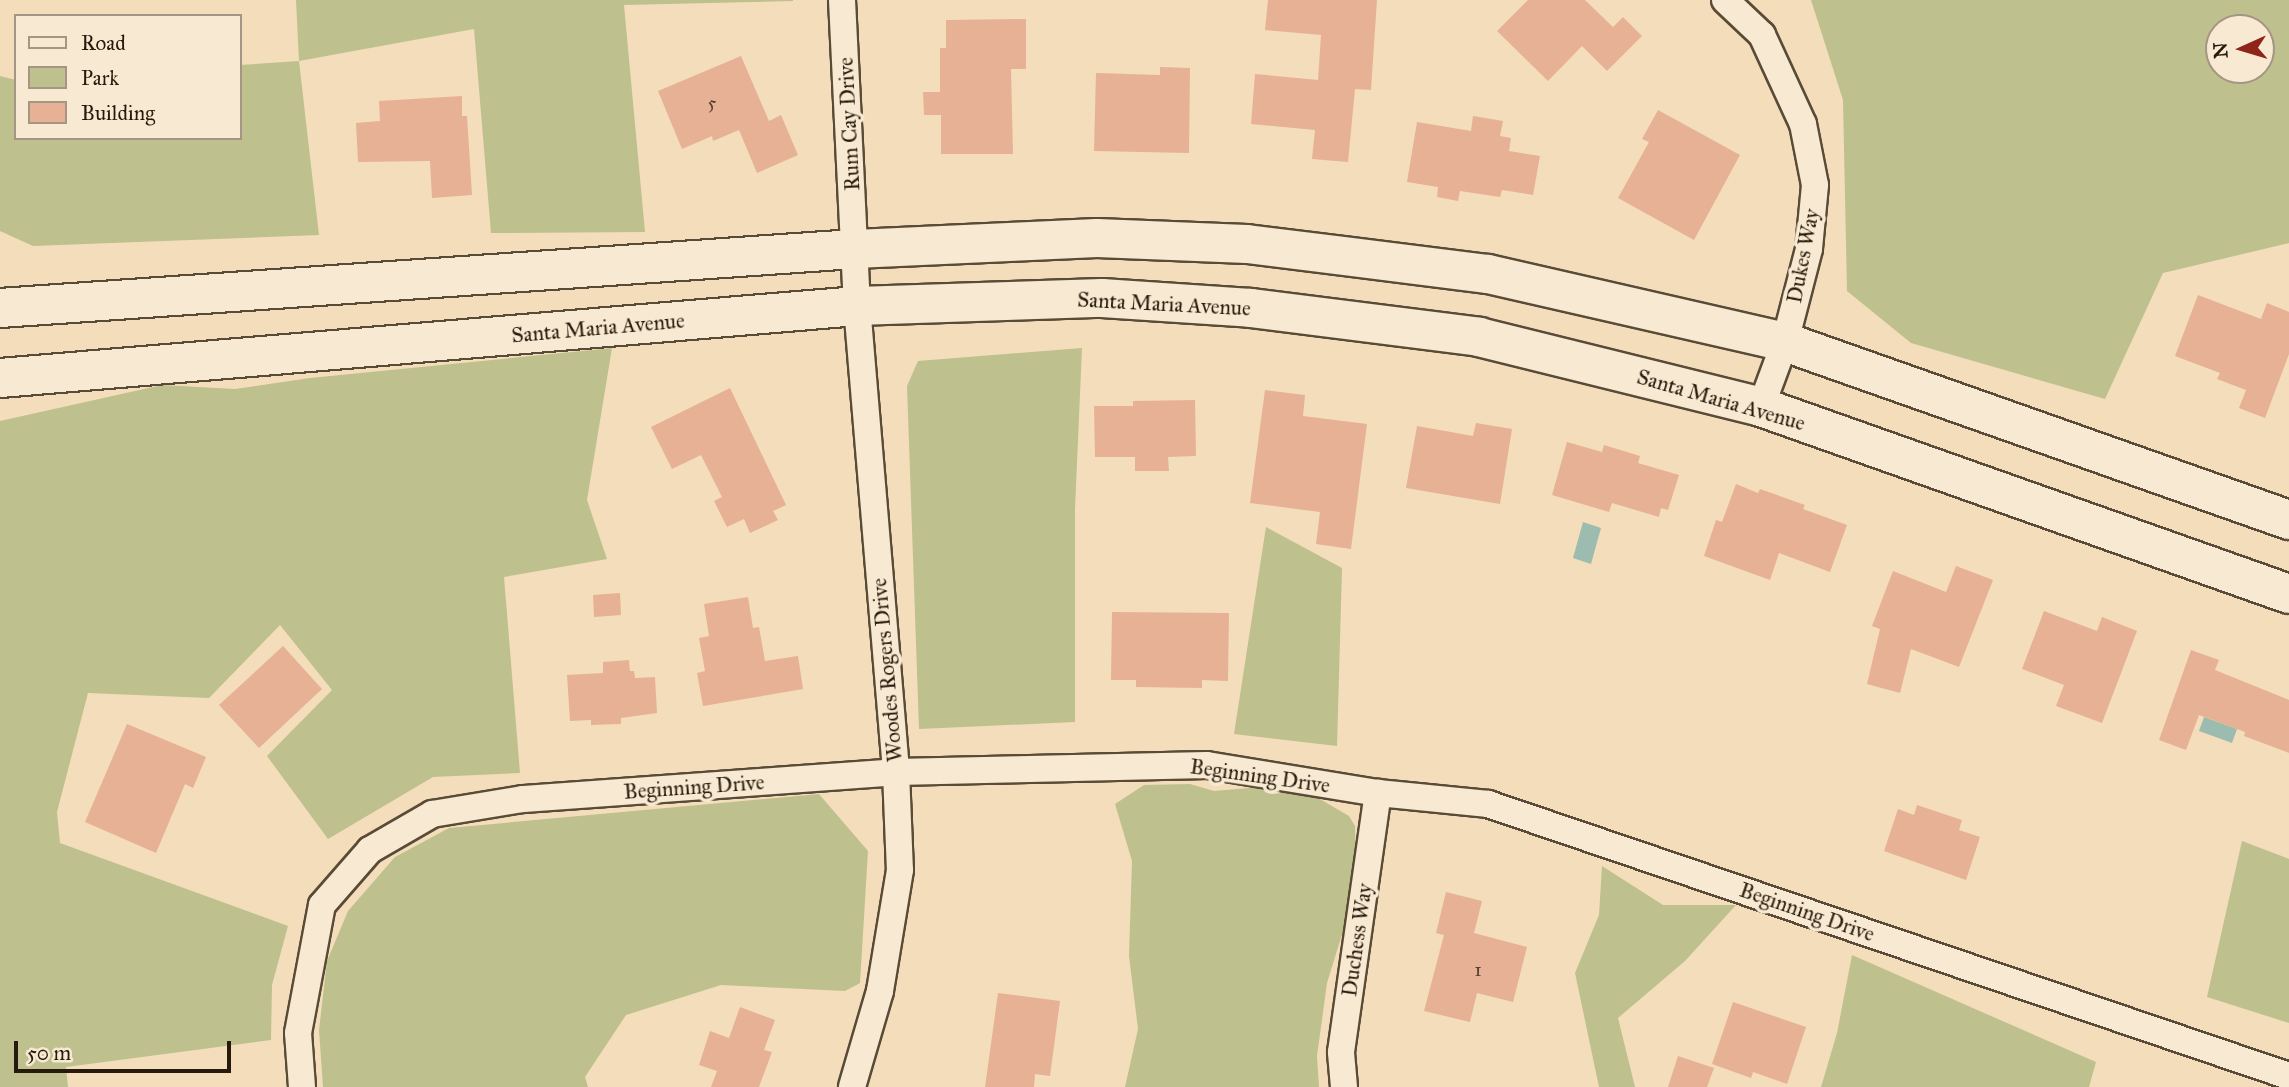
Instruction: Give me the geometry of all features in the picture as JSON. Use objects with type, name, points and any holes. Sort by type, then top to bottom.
[{"type":"street","name":"Rum Cay Drive","points":[[842,0],[855,249]]},
{"type":"street","name":"Dukes Way","points":[[1725,0],[1762,35],[1803,124],[1815,185],[1809,248],[1785,342],[1761,407]]},
{"type":"street","points":[[0,308],[855,249],[1097,238],[1247,244],[1488,274],[1785,342],[2289,520]]},
{"type":"street","name":"Woodes Rogers Drive","points":[[852,1087],[880,991],[900,870],[895,772],[857,306],[855,249]]},
{"type":"street","name":"Santa Maria Avenue","points":[[0,378],[857,306],[1102,298],[1251,308],[1479,337],[1761,407],[2289,594]]},
{"type":"street","name":"Beginning Drive","points":[[302,1087],[298,1033],[322,905],[370,850],[432,814],[523,799],[895,772],[1207,765],[1378,793],[1488,804],[2289,1076]]},
{"type":"street","name":"Duchess Way","points":[[1344,1087],[1341,1052],[1378,793]]},
{"type":"green space","points":[[296,0],[793,1],[624,5],[645,232],[491,233],[474,29],[299,61]]},
{"type":"green space","points":[[1811,0],[2289,0],[2289,243],[2163,273],[2105,399],[1911,343],[1847,291],[1843,100]]},
{"type":"green space","points":[[299,61],[319,235],[33,246],[0,231],[0,76],[14,80],[14,140],[242,140],[242,65]]},
{"type":"green space","points":[[612,348],[587,500],[607,559],[504,577],[520,773],[433,777],[328,839],[267,756],[332,690],[280,625],[209,698],[88,693],[57,812],[60,843],[288,926],[272,985],[271,1040],[66,1067],[68,1087],[0,1087],[0,421],[162,385],[235,389],[310,378]]},
{"type":"green space","points":[[1082,348],[1075,509],[1075,722],[919,729],[907,386],[918,361]]},
{"type":"green space","points":[[1266,527],[1342,568],[1337,746],[1234,734]]},
{"type":"green space","points":[[1190,784],[1214,791],[1261,787],[1271,794],[1306,791],[1349,816],[1355,826],[1356,889],[1327,983],[1317,1056],[1319,1087],[1125,1087],[1138,1029],[1129,956],[1132,861],[1115,804],[1144,785]]},
{"type":"green space","points":[[819,794],[868,851],[860,983],[845,991],[721,985],[626,1015],[585,1077],[588,1087],[323,1087],[319,1030],[327,961],[348,911],[395,857],[449,828]]},
{"type":"green space","points":[[2242,841],[2289,859],[2289,1023],[2207,997]]},
{"type":"green space","points":[[1602,866],[1663,905],[1736,905],[1685,961],[1618,1018],[1635,1087],[1599,1087],[1575,973],[1599,915]]},
{"type":"green space","points":[[1852,955],[2096,1062],[2089,1087],[1821,1087],[1837,1033]]},
{"type":"shaded area","points":[[1583,522],[1601,528],[1591,564],[1573,558]]},
{"type":"shaded area","points":[[2204,717],[2237,729],[2232,743],[2199,731]]},
{"type":"building","points":[[1268,0],[1377,0],[1371,90],[1355,89],[1348,162],[1312,159],[1315,130],[1251,124],[1255,74],[1318,80],[1321,35],[1265,30]]},
{"type":"building","points":[[1528,0],[1585,0],[1613,27],[1623,17],[1642,36],[1607,71],[1582,46],[1548,81],[1497,31]]},
{"type":"building","points":[[1026,19],[1026,69],[1011,69],[1013,154],[941,154],[941,115],[924,115],[923,92],[940,92],[940,48],[946,48],[946,20]]},
{"type":"building","points":[[741,56],[769,121],[781,115],[798,155],[757,173],[739,130],[713,141],[712,136],[682,149],[658,91]]},
{"type":"building","points":[[1160,67],[1190,68],[1189,153],[1094,151],[1096,73],[1160,75]]},
{"type":"building","points":[[462,96],[462,116],[467,116],[472,195],[432,198],[430,161],[358,162],[356,123],[380,121],[379,101]]},
{"type":"building","points":[[1658,110],[1740,155],[1694,240],[1618,198],[1649,142],[1642,139]]},
{"type":"building","points":[[1473,116],[1503,121],[1500,136],[1511,138],[1509,151],[1540,156],[1533,195],[1502,190],[1500,197],[1460,191],[1458,201],[1437,197],[1438,187],[1407,182],[1417,122],[1471,131]]},
{"type":"building","points":[[2198,295],[2261,319],[2267,303],[2289,312],[2289,354],[2265,418],[2239,408],[2246,390],[2217,379],[2220,373],[2175,356]]},
{"type":"building","points":[[730,388],[786,505],[773,511],[778,520],[750,533],[744,519],[727,527],[714,501],[722,497],[701,455],[672,469],[651,427]]},
{"type":"building","points":[[1265,390],[1305,395],[1303,416],[1367,424],[1351,549],[1316,544],[1320,512],[1250,503]]},
{"type":"building","points":[[1195,400],[1196,456],[1168,457],[1169,471],[1135,471],[1135,457],[1095,457],[1094,406],[1133,406],[1133,401]]},
{"type":"building","points":[[1476,423],[1512,429],[1500,504],[1406,488],[1417,426],[1473,436]]},
{"type":"building","points":[[1567,442],[1602,452],[1604,445],[1640,456],[1638,463],[1679,475],[1668,510],[1661,508],[1659,517],[1612,503],[1609,512],[1552,495]]},
{"type":"building","points":[[1736,484],[1758,493],[1760,489],[1805,505],[1803,509],[1847,525],[1830,572],[1779,553],[1770,580],[1704,556],[1716,520],[1722,522]]},
{"type":"building","points":[[1956,566],[1993,580],[1959,667],[1911,649],[1900,693],[1867,684],[1880,629],[1872,626],[1893,571],[1946,592]]},
{"type":"building","points":[[620,593],[621,615],[594,617],[593,595]]},
{"type":"building","points":[[748,597],[753,628],[759,627],[765,661],[798,656],[803,689],[703,706],[697,673],[705,671],[699,638],[709,636],[704,604]]},
{"type":"building","points":[[2044,611],[2097,631],[2102,617],[2137,631],[2102,723],[2056,706],[2064,685],[2022,669]]},
{"type":"building","points":[[1112,612],[1229,613],[1228,681],[1202,680],[1202,688],[1136,687],[1136,680],[1111,680]]},
{"type":"building","points":[[283,646],[322,689],[259,748],[219,705]]},
{"type":"building","points":[[2191,650],[2219,660],[2215,670],[2289,700],[2289,753],[2244,736],[2245,732],[2199,715],[2186,750],[2159,740]]},
{"type":"building","points":[[629,660],[630,671],[634,671],[635,678],[655,677],[657,713],[621,718],[621,724],[591,725],[591,720],[570,721],[567,675],[603,673],[603,662]]},
{"type":"building","points":[[127,724],[206,757],[193,788],[185,784],[156,853],[85,822]]},
{"type":"building","points":[[1917,805],[1962,820],[1959,830],[1980,837],[1966,880],[1884,851],[1898,809],[1914,815]]},
{"type":"building","points":[[1446,892],[1482,901],[1474,933],[1527,947],[1513,1002],[1477,993],[1470,1022],[1424,1011],[1444,935],[1436,933]]},
{"type":"building","points":[[998,993],[1060,1001],[1050,1076],[1035,1074],[1034,1087],[985,1087]]},
{"type":"building","points":[[1733,1002],[1806,1027],[1787,1084],[1753,1072],[1751,1078],[1712,1064]]},
{"type":"building","points":[[740,1007],[775,1020],[764,1050],[772,1052],[759,1087],[711,1087],[717,1071],[699,1065],[710,1031],[729,1038]]},
{"type":"building","points":[[1678,1056],[1714,1068],[1707,1087],[1668,1087]]}]
